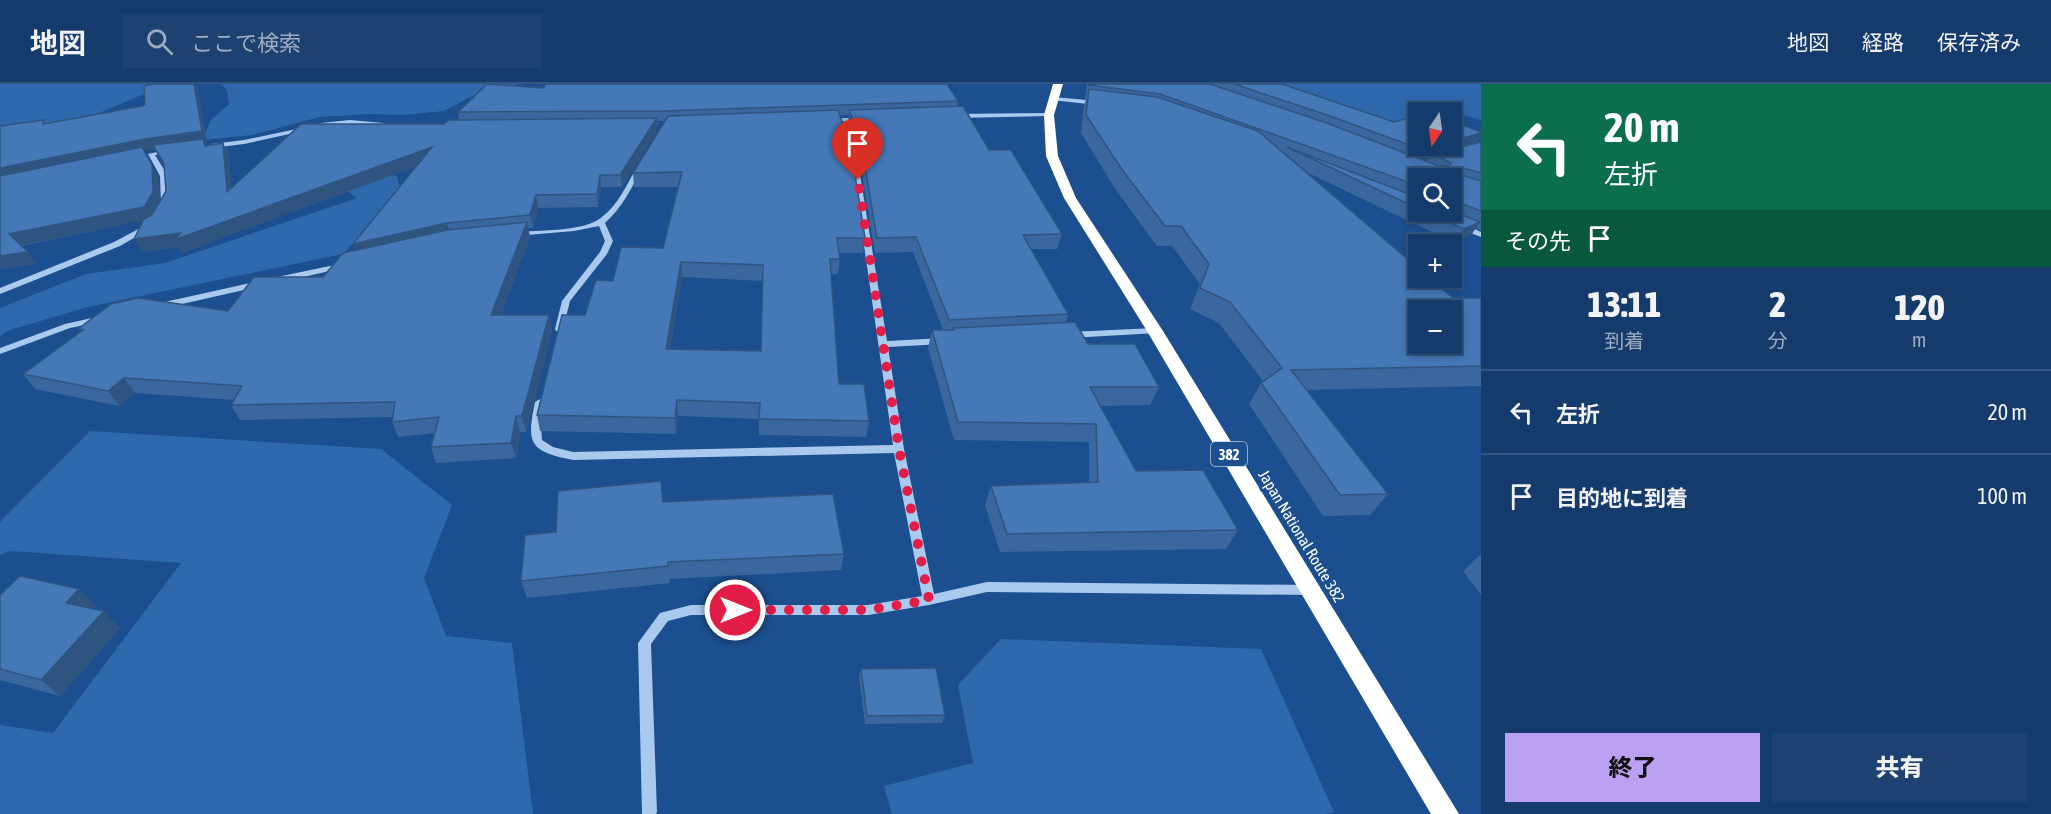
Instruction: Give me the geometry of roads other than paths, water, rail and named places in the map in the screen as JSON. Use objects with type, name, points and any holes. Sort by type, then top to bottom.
[{"type":"highway","name":"Japan National Route 382","points":[[1054,94],[1052,156],[1070,198],[1155,331],[1446,814]]},
{"type":"street","points":[[948,116],[1054,94],[1102,104]]},
{"type":"street","points":[[818,121],[877,119]]},
{"type":"street","points":[[841,120],[854,156],[899,449],[929,600]]},
{"type":"street","points":[[197,148],[244,142],[329,124],[350,122],[396,125]]},
{"type":"street","points":[[139,156],[174,151]]},
{"type":"street","points":[[151,153],[164,176],[166,204],[160,214]]},
{"type":"street","points":[[508,234],[601,223],[615,208],[643,162]]},
{"type":"street","points":[[555,344],[566,301],[604,252],[609,241],[601,223]]},
{"type":"street","points":[[0,291],[32,276],[117,244],[154,224]]},
{"type":"street","points":[[1456,224],[1481,235]]},
{"type":"street","points":[[150,308],[349,264]]},
{"type":"street","points":[[0,351],[68,326],[114,316]]},
{"type":"street","points":[[1060,336],[1155,331]]},
{"type":"street","points":[[883,344],[954,341]]},
{"type":"street","points":[[544,388],[533,431],[539,443],[550,452],[573,456],[899,449]]},
{"type":"street","points":[[649,812],[644,644],[664,617],[691,610],[868,610],[929,600],[987,586],[1312,590]]}]
